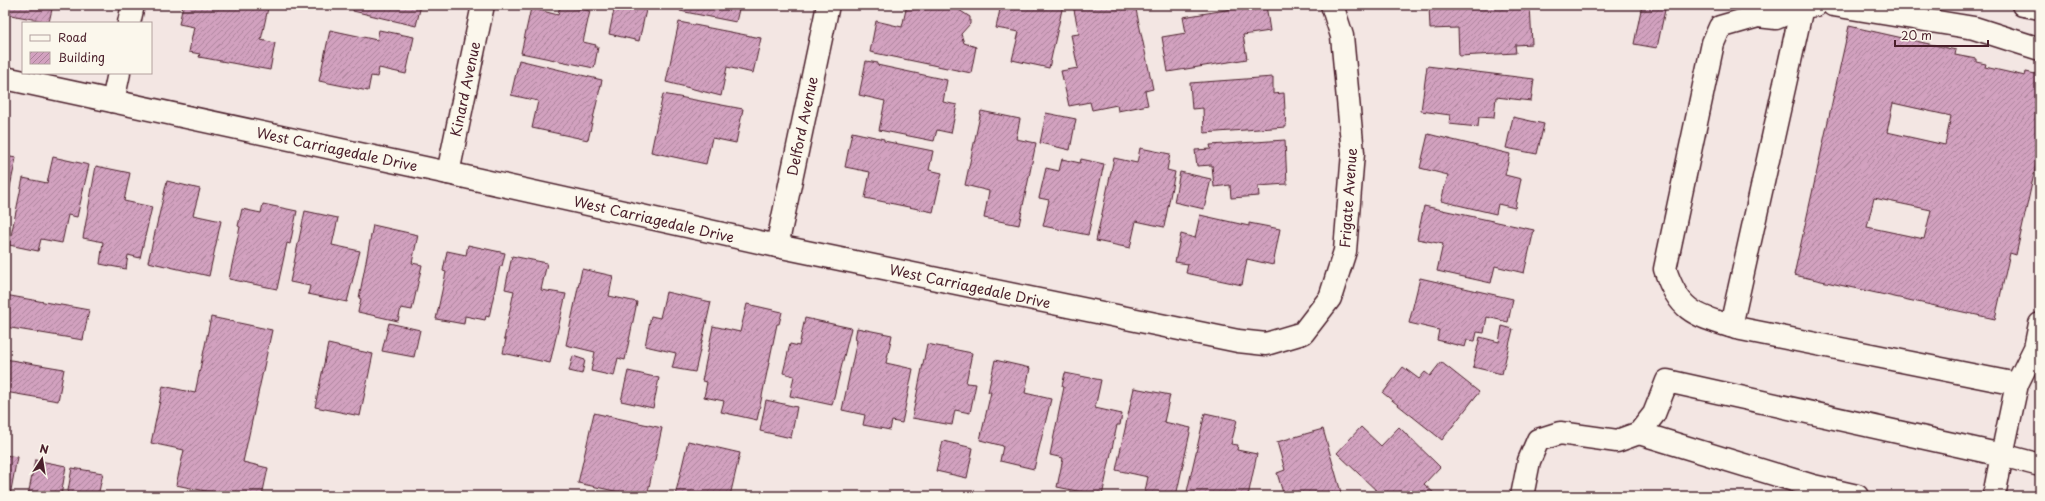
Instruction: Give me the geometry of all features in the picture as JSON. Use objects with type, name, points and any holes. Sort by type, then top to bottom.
[{"type":"street","points":[[129,22],[133,5]]},
{"type":"street","name":"Kinard Avenue","points":[[448,173],[483,5]]},
{"type":"street","name":"Delford Avenue","points":[[776,246],[828,5]]},
{"type":"street","name":"Frigate Avenue","points":[[1303,333],[1330,298],[1345,251],[1353,153],[1342,36],[1332,5]]},
{"type":"street","points":[[1833,5],[1974,28],[2040,49]]},
{"type":"street","points":[[2023,5],[2040,8]]},
{"type":"street","points":[[1731,326],[1809,6]]},
{"type":"street","points":[[1809,6],[1776,18],[1758,16],[1720,27],[1714,43],[1665,269],[1669,283],[1680,303],[1700,316],[1731,326],[2017,384]]},
{"type":"street","points":[[113,101],[119,74]]},
{"type":"street","name":"West Carriagedale Drive","points":[[5,78],[448,173],[776,246],[1238,341],[1266,344],[1303,333]]},
{"type":"street","points":[[1994,496],[2017,384],[2035,348],[2040,324]]},
{"type":"street","points":[[1527,495],[1529,461],[1538,440],[1560,433],[1617,441],[1639,433],[1654,414],[1667,381],[2002,455],[2040,465]]},
{"type":"street","points":[[1639,433],[1811,491],[1857,496]]},
{"type":"building","points":[[5,5],[53,5],[49,22],[5,14]]},
{"type":"building","points":[[183,5],[253,5],[268,8],[261,40],[275,43],[270,70],[199,57],[200,54],[189,52],[194,27],[179,24]]},
{"type":"building","points":[[354,5],[421,5],[416,26],[353,11]]},
{"type":"building","points":[[560,5],[590,11],[583,42],[596,45],[595,47],[598,47],[594,68],[521,53],[531,8],[558,15]]},
{"type":"building","points":[[615,5],[646,10],[639,41],[609,34]]},
{"type":"building","points":[[681,5],[740,5],[736,22],[680,11]]},
{"type":"building","points":[[907,5],[938,5],[956,8],[970,17],[970,24],[961,34],[964,43],[976,47],[971,73],[870,52],[876,21],[902,27]]},
{"type":"building","points":[[1001,5],[1063,5],[1049,68],[1012,60],[1019,32],[996,28]]},
{"type":"building","points":[[1073,5],[1135,5],[1153,89],[1145,91],[1148,105],[1118,111],[1117,105],[1092,110],[1090,102],[1069,106],[1061,71],[1078,68],[1071,35],[1079,34]]},
{"type":"building","points":[[1232,5],[1266,5],[1270,31],[1243,35],[1247,59],[1168,72],[1162,37],[1186,33],[1183,17],[1232,9]]},
{"type":"building","points":[[1429,5],[1530,5],[1532,44],[1515,45],[1516,53],[1459,56],[1458,28],[1430,29]]},
{"type":"building","points":[[1642,5],[1666,5],[1657,48],[1634,44]]},
{"type":"building","points":[[679,22],[761,38],[753,73],[727,67],[721,96],[666,82]]},
{"type":"building","points":[[1849,26],[1956,50],[1955,55],[1976,59],[1976,62],[1986,64],[1985,67],[2025,76],[2026,72],[2040,75],[2040,147],[2016,255],[2010,253],[1995,319],[1794,275]],"holes":[[[1893,103],[1951,116],[1945,145],[1887,132]],[[1874,198],[1931,210],[1924,239],[1867,227]]]},
{"type":"building","points":[[330,30],[377,40],[379,30],[414,37],[406,74],[379,68],[377,77],[371,76],[368,91],[319,81]]},
{"type":"building","points":[[519,60],[602,80],[588,140],[532,128],[538,101],[511,95]]},
{"type":"building","points":[[866,61],[878,63],[877,65],[947,80],[943,102],[957,105],[951,133],[937,130],[934,141],[879,130],[885,101],[859,95]]},
{"type":"building","points":[[1427,66],[1534,79],[1531,101],[1496,97],[1494,118],[1479,117],[1478,127],[1449,124],[1450,115],[1421,111]]},
{"type":"building","points":[[1273,77],[1273,94],[1284,93],[1286,127],[1204,133],[1203,108],[1192,109],[1190,83]]},
{"type":"building","points":[[663,94],[743,109],[736,143],[712,138],[706,164],[651,152]]},
{"type":"building","points":[[981,111],[1020,119],[1016,139],[1036,143],[1019,225],[984,218],[989,191],[965,185]]},
{"type":"building","points":[[1046,113],[1076,119],[1070,150],[1040,143]]},
{"type":"building","points":[[1513,117],[1544,124],[1537,154],[1506,148]]},
{"type":"building","points":[[852,132],[884,139],[884,141],[933,151],[929,170],[942,173],[933,212],[865,198],[870,172],[845,167]]},
{"type":"building","points":[[1428,134],[1510,154],[1505,175],[1521,179],[1515,208],[1498,204],[1496,214],[1441,201],[1448,175],[1420,168]]},
{"type":"building","points":[[1285,140],[1287,184],[1258,186],[1259,196],[1231,198],[1230,185],[1214,187],[1212,165],[1197,166],[1195,150],[1211,149],[1210,145]]},
{"type":"building","points":[[1140,148],[1170,154],[1167,170],[1175,172],[1164,227],[1136,221],[1130,248],[1096,241],[1114,158],[1137,163]]},
{"type":"building","points":[[5,156],[16,158],[5,211]]},
{"type":"building","points":[[53,157],[89,165],[77,217],[68,215],[62,243],[41,239],[38,251],[9,245],[23,178],[47,183]]},
{"type":"building","points":[[1062,159],[1080,163],[1081,159],[1104,164],[1088,235],[1043,226],[1049,200],[1039,198],[1046,168],[1059,171]]},
{"type":"building","points":[[96,166],[130,173],[124,201],[152,207],[140,258],[128,255],[126,269],[100,264],[103,242],[83,238]]},
{"type":"building","points":[[1180,172],[1211,179],[1204,209],[1174,202]]},
{"type":"building","points":[[167,181],[200,189],[193,215],[221,221],[209,276],[148,262]]},
{"type":"building","points":[[263,204],[297,211],[290,244],[287,243],[277,289],[229,279],[240,227],[238,226],[242,209],[261,213]]},
{"type":"building","points":[[1424,206],[1534,230],[1524,273],[1495,266],[1491,283],[1437,271],[1443,244],[1417,239]]},
{"type":"building","points":[[305,211],[338,218],[332,245],[360,251],[347,302],[308,294],[310,286],[290,282]]},
{"type":"building","points":[[1200,215],[1249,226],[1249,223],[1280,229],[1273,265],[1247,259],[1242,285],[1186,273],[1188,264],[1175,262],[1181,234],[1195,238]]},
{"type":"building","points":[[373,225],[418,235],[412,263],[422,265],[412,310],[401,308],[398,321],[358,312],[361,299],[359,298]]},
{"type":"building","points":[[468,245],[505,253],[502,266],[500,266],[489,317],[486,316],[485,320],[465,316],[464,324],[436,319],[446,272],[443,271],[447,251],[466,255]]},
{"type":"building","points":[[512,256],[547,263],[541,290],[566,294],[550,363],[503,353],[506,339],[504,339],[514,291],[505,289]]},
{"type":"building","points":[[582,269],[613,276],[609,296],[637,302],[625,360],[618,358],[614,376],[591,371],[595,352],[566,345]]},
{"type":"building","points":[[1420,278],[1513,299],[1508,322],[1487,317],[1484,333],[1477,332],[1475,341],[1467,340],[1465,347],[1437,340],[1439,330],[1409,323]]},
{"type":"building","points":[[666,292],[711,302],[695,372],[672,368],[676,353],[645,346],[651,316],[660,318]]},
{"type":"building","points":[[5,295],[89,310],[83,340],[5,327]]},
{"type":"building","points":[[747,304],[782,312],[779,324],[777,324],[757,420],[721,412],[724,401],[704,397],[707,382],[702,381],[713,326],[740,332]]},
{"type":"building","points":[[211,317],[272,330],[243,462],[268,468],[262,496],[230,496],[176,485],[184,450],[151,443],[163,386],[195,393]]},
{"type":"building","points":[[805,318],[851,328],[832,405],[790,396],[794,376],[783,373],[790,344],[799,346]]},
{"type":"building","points":[[389,323],[420,330],[414,357],[382,351]]},
{"type":"building","points":[[1502,326],[1513,329],[1502,374],[1473,367],[1480,337],[1499,342]]},
{"type":"building","points":[[857,328],[892,335],[886,363],[913,369],[902,423],[892,421],[890,430],[863,425],[865,415],[842,410],[857,340],[855,339]]},
{"type":"building","points":[[328,344],[373,354],[360,416],[315,407]]},
{"type":"building","points":[[927,344],[972,353],[966,383],[976,384],[970,413],[955,410],[952,425],[912,418]]},
{"type":"building","points":[[573,356],[585,360],[582,374],[569,371]]},
{"type":"building","points":[[5,359],[64,369],[58,401],[5,392]]},
{"type":"building","points":[[995,360],[1030,368],[1025,393],[1051,399],[1034,469],[1000,461],[1003,446],[980,440],[991,392],[988,392]]},
{"type":"building","points":[[1441,362],[1479,392],[1442,440],[1383,393],[1403,367],[1419,379],[1425,372],[1430,376]]},
{"type":"building","points":[[628,371],[659,378],[653,408],[621,401]]},
{"type":"building","points":[[1065,373],[1101,380],[1095,408],[1122,414],[1120,425],[1117,425],[1102,496],[1057,487],[1063,458],[1050,455],[1064,387],[1062,386]]},
{"type":"building","points":[[1134,388],[1170,395],[1164,422],[1191,428],[1176,496],[1144,496],[1148,477],[1116,470]]},
{"type":"building","points":[[766,400],[797,407],[791,438],[760,431]]},
{"type":"building","points":[[594,413],[662,428],[647,496],[637,496],[578,483]]},
{"type":"building","points":[[1205,413],[1237,420],[1231,444],[1238,445],[1237,450],[1257,454],[1248,496],[1186,496]]},
{"type":"building","points":[[1361,427],[1381,446],[1399,427],[1440,467],[1424,484],[1436,495],[1382,496],[1337,453]]},
{"type":"building","points":[[1323,429],[1342,496],[1284,496],[1277,473],[1285,470],[1277,442]]},
{"type":"building","points":[[688,441],[740,453],[730,496],[675,496]]},
{"type":"building","points":[[943,441],[973,448],[967,478],[936,471]]},
{"type":"building","points":[[5,455],[17,457],[10,496],[5,496]]},
{"type":"building","points":[[35,460],[66,466],[61,496],[28,496]]},
{"type":"building","points":[[72,468],[103,473],[98,496],[67,496]]}]
